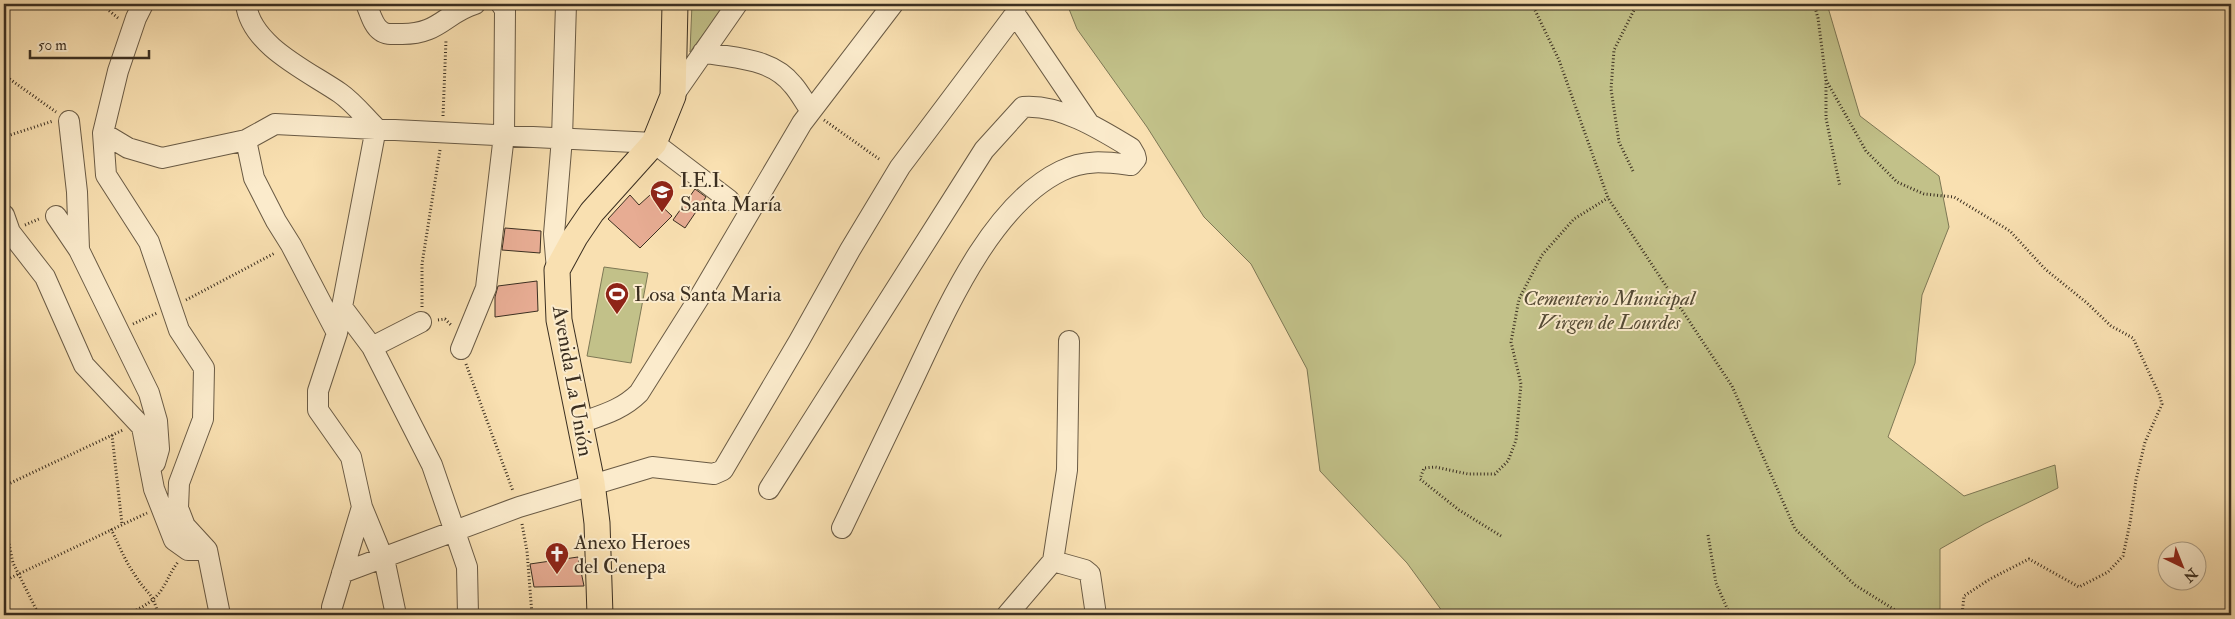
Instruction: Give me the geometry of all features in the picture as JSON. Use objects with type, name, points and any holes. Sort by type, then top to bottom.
[{"type":"main road","points":[[557,270],[575,237],[592,212],[654,143],[673,96],[675,4]]},
{"type":"main road","name":"Avenida La Unión","points":[[557,270],[559,320],[592,484],[597,523],[600,615]]},
{"type":"street","points":[[143,4],[136,18],[118,71],[103,134],[106,174],[149,242],[167,317],[179,330],[204,368],[203,419],[179,483],[178,508],[197,550],[220,615]]},
{"type":"street","points":[[246,4],[247,15],[255,31],[298,67],[342,94],[376,128]]},
{"type":"street","points":[[366,4],[377,27],[387,34],[433,29],[475,4]]},
{"type":"street","points":[[461,349],[486,288],[504,135],[505,10],[500,4]]},
{"type":"street","points":[[557,270],[554,234],[562,138],[566,4]]},
{"type":"street","points":[[673,96],[737,4]]},
{"type":"street","points":[[580,423],[618,410],[639,393],[699,298],[802,123],[893,4]]},
{"type":"street","points":[[342,573],[519,507],[652,467],[714,474],[723,470],[900,167],[1016,9],[1088,122]]},
{"type":"street","points":[[703,52],[763,63],[778,70],[793,84],[811,111]]},
{"type":"street","points":[[769,490],[984,150],[1023,107],[1037,106],[1088,122],[1130,148],[1136,160],[1131,165],[1093,161],[1062,170],[1038,186],[1004,218],[959,283],[842,528]]},
{"type":"street","points":[[62,120],[77,192],[79,250]]},
{"type":"street","points":[[103,134],[128,148],[162,158],[246,140],[275,124],[654,143],[729,200]]},
{"type":"street","points":[[376,128],[337,333],[318,391],[318,410],[351,457],[362,507],[383,557],[396,615]]},
{"type":"street","points":[[246,140],[254,178],[276,221],[292,245],[337,333]]},
{"type":"street","points":[[4,215],[10,232],[45,277],[84,365],[142,427],[152,482],[174,540],[197,550]]},
{"type":"street","points":[[56,216],[79,250],[149,393],[157,421],[159,449],[152,482]]},
{"type":"street","points":[[342,307],[372,347],[432,465],[467,567],[468,615]]},
{"type":"street","points":[[372,347],[422,322]]},
{"type":"street","points":[[1007,615],[1053,561],[1067,470],[1069,341]]},
{"type":"street","points":[[332,615],[332,607],[362,507]]},
{"type":"street","points":[[1053,561],[1086,570],[1090,574],[1096,615]]},
{"type":"path","points":[[1532,4],[1559,60],[1608,198],[1732,386],[1795,529],[1856,585],[1902,615]]},
{"type":"path","points":[[1633,171],[1619,142],[1611,89],[1614,50],[1637,4]]},
{"type":"path","points":[[1814,4],[1818,18],[1826,80],[1826,118],[1840,187]]},
{"type":"path","points":[[446,21],[443,132],[422,264],[422,322],[445,319],[450,323],[461,349],[519,507],[527,551],[532,615]]},
{"type":"path","points":[[4,75],[62,120]]},
{"type":"path","points":[[1826,80],[1866,151],[1897,182],[1924,194],[1954,197],[2010,231],[2045,269],[2088,302],[2111,326],[2133,338],[2161,399],[2162,404],[2145,442],[2136,480],[2123,556],[2108,572],[2079,587],[2029,559],[1990,579],[1964,596],[1962,615]]},
{"type":"path","points":[[811,111],[879,159]]},
{"type":"path","points":[[4,137],[62,120]]},
{"type":"path","points":[[1501,536],[1459,510],[1420,478],[1424,468],[1435,467],[1468,474],[1495,474],[1508,461],[1516,440],[1521,384],[1512,342],[1519,299],[1542,255],[1574,219],[1608,198]]},
{"type":"path","points":[[112,318],[128,327],[158,312],[167,317],[179,304],[292,245]]},
{"type":"path","points":[[4,486],[130,427],[131,416]]},
{"type":"path","points":[[112,435],[122,524]]},
{"type":"path","points":[[4,581],[147,513],[152,482]]},
{"type":"path","points":[[4,520],[13,563],[39,615]]},
{"type":"path","points":[[112,529],[126,561],[138,581],[154,599],[158,615]]},
{"type":"path","points":[[1708,535],[1716,583],[1730,615]]},
{"type":"path","points":[[128,615],[154,599],[163,589],[170,571],[197,550]]},
{"type":"green space","points":[[692,4],[726,4],[690,52]]},
{"type":"green space","name":"Cementerio Municipal Virgen de Lourdes","points":[[1067,4],[1827,4],[1860,116],[1939,176],[1949,227],[1922,295],[1915,363],[1888,437],[1964,496],[2055,465],[2058,488],[1984,524],[1940,549],[1940,615],[1445,615],[1407,563],[1320,471],[1307,369],[1251,264],[1204,217],[1147,127],[1077,29]]},
{"type":"green space","name":"Losa Santa Maria","points":[[604,267],[648,273],[631,363],[587,356]]},
{"type":"building","points":[[695,189],[706,197],[685,228],[673,220]]},
{"type":"building","points":[[630,195],[639,205],[650,195],[672,216],[640,248],[608,219]]},
{"type":"building","points":[[505,228],[541,231],[540,253],[502,250]]},
{"type":"building","points":[[537,281],[538,311],[495,317],[495,297],[498,286]]},
{"type":"building","name":"Anexo Heroes del Cenepa","points":[[578,557],[584,586],[534,587],[530,564]]},
{"type":"place","name":"I.E.I. Santa María","points":[[662,213]]},
{"type":"place","name":"Losa Santa Maria","points":[[617,315]]},
{"type":"place","name":"Anexo Heroes del Cenepa","points":[[557,575]]}]
